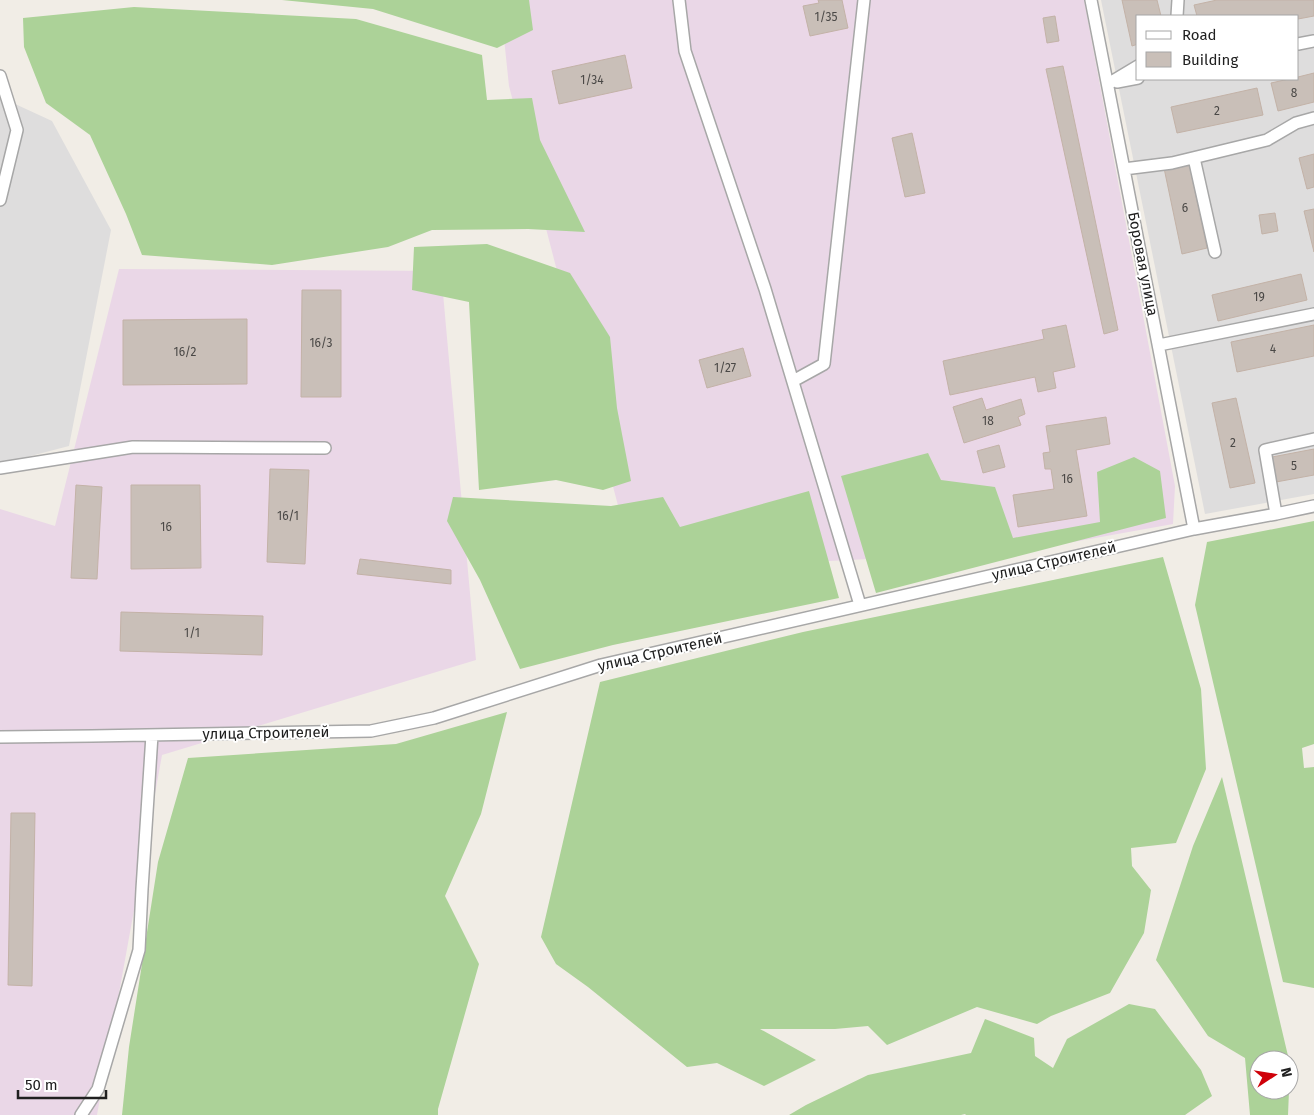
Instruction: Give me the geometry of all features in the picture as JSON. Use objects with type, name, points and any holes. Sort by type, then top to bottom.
[{"type":"street","points":[[679,0],[685,51],[765,289],[860,606]]},
{"type":"street","points":[[793,382],[824,364],[864,0]]},
{"type":"street","name":"Боровая улица","points":[[1091,0],[1194,529]]},
{"type":"street","points":[[1176,15],[1178,0]]},
{"type":"street","points":[[1299,44],[1314,41]]},
{"type":"street","points":[[1108,84],[1136,67]]},
{"type":"street","points":[[0,76],[17,130],[0,200]]},
{"type":"street","points":[[1108,84],[1136,78]]},
{"type":"street","points":[[1124,169],[1172,163],[1267,140],[1296,123],[1314,118]]},
{"type":"street","points":[[1194,158],[1214,252]]},
{"type":"street","points":[[1159,345],[1314,314]]},
{"type":"street","points":[[1276,514],[1265,450],[1314,439]]},
{"type":"street","points":[[0,468],[133,447],[325,448]]},
{"type":"street","name":"улица Строителей","points":[[0,737],[371,731],[434,718],[601,665],[1194,529],[1314,506]]},
{"type":"street","points":[[81,1115],[98,1089],[139,950],[152,735]]},
{"type":"shaded area","points":[[500,0],[1084,0],[1175,486],[1173,524],[1023,551],[635,571],[509,86]]},
{"type":"shaded area","points":[[1101,0],[1314,0],[1314,494],[1205,514]]},
{"type":"shaded area","points":[[0,97],[52,121],[111,230],[69,446],[0,464]]},
{"type":"shaded area","points":[[119,269],[441,271],[476,660],[162,755],[97,1115],[0,1115],[0,509],[55,526]]},
{"type":"green space","points":[[282,0],[529,0],[533,30],[497,48],[373,9]]},
{"type":"green space","points":[[134,7],[356,19],[482,55],[487,100],[532,98],[540,140],[585,232],[528,229],[432,230],[388,247],[272,265],[142,255],[126,214],[90,135],[46,103],[24,47],[23,18]]},
{"type":"green space","points":[[487,244],[570,273],[610,337],[617,408],[631,481],[603,490],[556,480],[479,490],[469,302],[412,290],[414,247]]},
{"type":"green space","points":[[928,453],[941,480],[995,487],[1013,538],[1100,522],[1097,472],[1134,457],[1160,471],[1166,518],[876,593],[841,476]]},
{"type":"green space","points":[[809,491],[839,598],[613,645],[520,669],[480,580],[447,521],[453,497],[611,506],[663,497],[680,527]]},
{"type":"green space","points":[[1314,521],[1314,744],[1302,748],[1304,768],[1314,767],[1314,988],[1283,982],[1195,605],[1207,542]]},
{"type":"green space","points":[[1163,557],[1201,689],[1206,769],[1176,843],[1131,848],[1132,866],[1151,890],[1144,933],[1110,993],[1051,1016],[1037,1024],[977,1007],[887,1045],[868,1026],[835,1029],[760,1029],[816,1060],[764,1086],[717,1063],[687,1067],[588,987],[556,964],[541,937],[600,682],[803,632]]},
{"type":"green space","points":[[507,712],[481,814],[445,896],[479,964],[438,1109],[438,1115],[122,1115],[129,1047],[158,862],[188,758],[396,744]]},
{"type":"green space","points":[[1222,777],[1287,1050],[1249,1050],[1249,1100],[1289,1100],[1288,1115],[1250,1115],[1245,1058],[1208,1036],[1156,960],[1193,846]]},
{"type":"green space","points":[[1129,1004],[1155,1009],[1201,1070],[1212,1096],[1185,1115],[789,1115],[868,1075],[971,1053],[985,1019],[1034,1038],[1035,1056],[1053,1068],[1067,1039]]},
{"type":"building","points":[[818,0],[842,0],[848,28],[810,36],[803,6],[819,3]]},
{"type":"building","points":[[1122,0],[1157,0],[1161,15],[1136,15],[1136,45],[1132,46]]},
{"type":"building","points":[[1217,0],[1314,0],[1314,16],[1299,19],[1299,15],[1197,15],[1194,5]]},
{"type":"building","points":[[1055,16],[1059,41],[1047,43],[1043,18]]},
{"type":"building","points":[[625,55],[632,88],[559,104],[552,71]]},
{"type":"building","points":[[1063,66],[1118,330],[1104,334],[1046,69]]},
{"type":"building","points":[[1314,73],[1314,102],[1278,111],[1271,83],[1284,80],[1299,80],[1299,77]]},
{"type":"building","points":[[1257,88],[1263,115],[1177,133],[1171,107]]},
{"type":"building","points":[[912,133],[925,193],[905,197],[892,138]]},
{"type":"building","points":[[1314,154],[1314,187],[1307,189],[1299,158]]},
{"type":"building","points":[[1189,163],[1207,248],[1182,254],[1164,168]]},
{"type":"building","points":[[1314,209],[1314,252],[1304,211]]},
{"type":"building","points":[[1275,213],[1278,231],[1262,234],[1259,215]]},
{"type":"building","points":[[1301,274],[1307,300],[1218,321],[1212,295]]},
{"type":"building","points":[[302,290],[341,290],[341,397],[301,397]]},
{"type":"building","points":[[247,319],[247,384],[123,385],[123,320]]},
{"type":"building","points":[[1066,325],[1075,367],[1053,372],[1056,388],[1038,392],[1035,377],[950,395],[943,361],[1044,339],[1042,330]]},
{"type":"building","points":[[1314,325],[1314,356],[1237,372],[1231,342]]},
{"type":"building","points":[[743,348],[751,376],[707,388],[699,360]]},
{"type":"building","points":[[982,398],[986,410],[1021,399],[1025,414],[1018,417],[1021,425],[964,443],[953,407]]},
{"type":"building","points":[[1236,398],[1255,483],[1230,488],[1212,403]]},
{"type":"building","points":[[1106,417],[1110,444],[1076,450],[1087,516],[1018,527],[1013,495],[1054,489],[1051,469],[1045,469],[1043,453],[1050,452],[1046,426]]},
{"type":"building","points":[[999,445],[1005,467],[983,473],[977,451]]},
{"type":"building","points":[[1314,449],[1314,475],[1276,482],[1272,457]]},
{"type":"building","points":[[270,469],[309,470],[305,564],[267,562]]},
{"type":"building","points":[[76,485],[102,487],[97,579],[71,578]]},
{"type":"building","points":[[131,485],[200,485],[201,568],[131,569]]},
{"type":"building","points":[[360,559],[451,570],[451,584],[357,574]]},
{"type":"building","points":[[121,612],[263,616],[262,655],[120,651]]},
{"type":"building","points":[[11,813],[35,813],[32,986],[8,985]]}]
